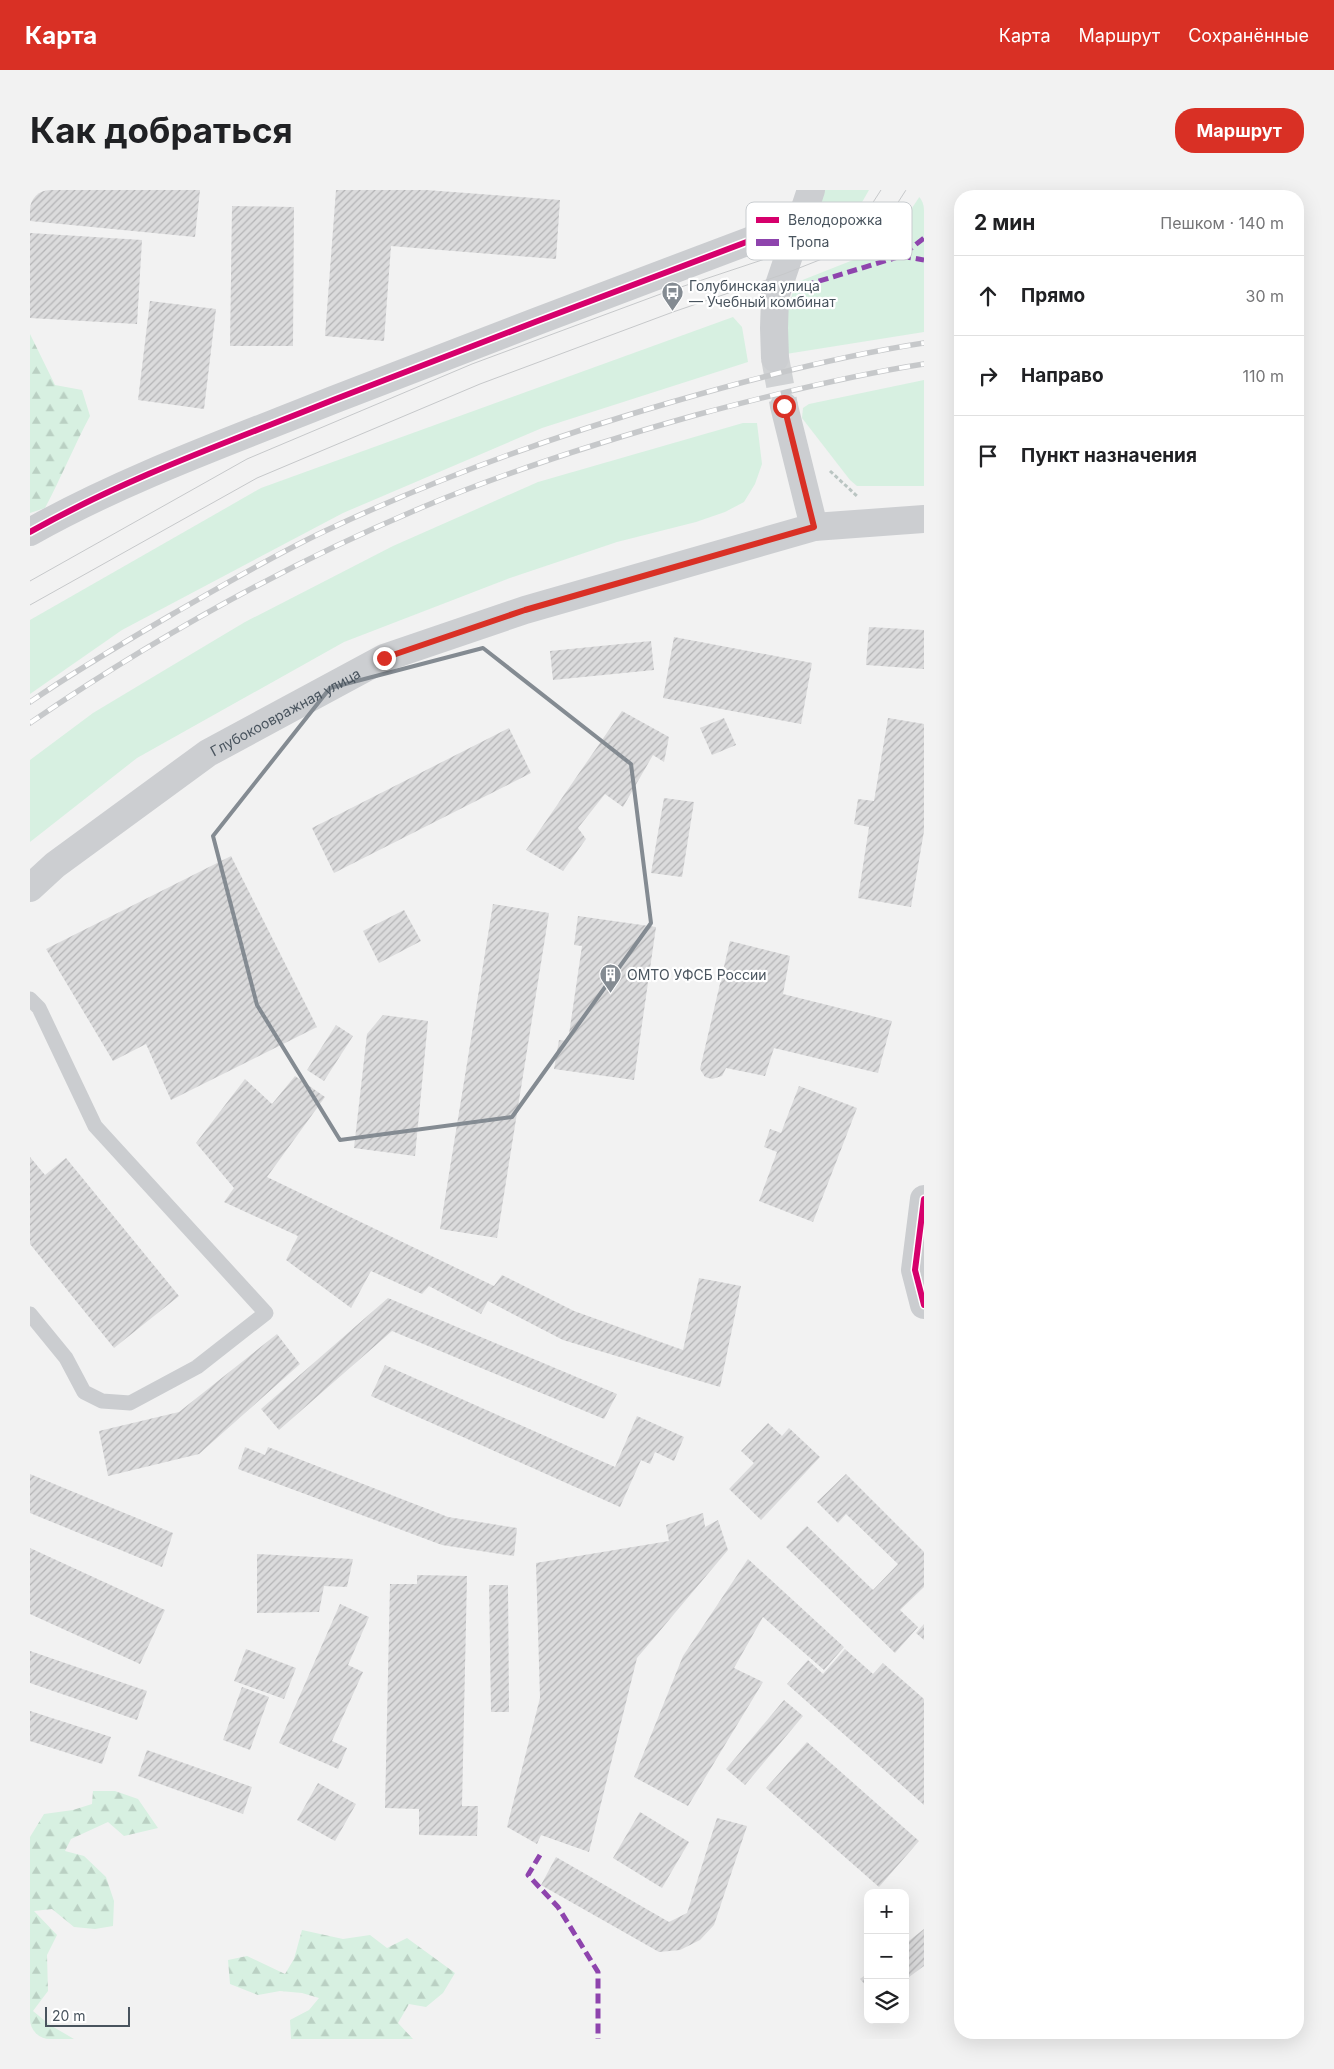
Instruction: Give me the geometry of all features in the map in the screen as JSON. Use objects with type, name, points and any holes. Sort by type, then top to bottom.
[{"type":"main road","points":[[775,358],[775,297],[788,260]]},
{"type":"main road","points":[[784,406],[814,527]]},
{"type":"main road","name":"Глубокоовражная улица","points":[[30,888],[55,864],[208,753],[384,658],[525,610],[814,527],[924,519]]},
{"type":"street","points":[[30,532],[76,506],[194,455],[525,325],[746,242]]},
{"type":"street","points":[[924,1199],[915,1270],[924,1305]]},
{"type":"lane","points":[[30,999],[39,1008],[95,1126],[266,1314],[197,1367],[130,1403],[102,1401],[84,1392],[66,1358],[30,1314]]},
{"type":"highlighted area","points":[[483,648],[631,764],[651,923],[512,1117],[340,1140],[257,1005],[213,836],[330,688]]},
{"type":"green space","points":[[822,190],[869,190],[862,202],[819,202]]},
{"type":"green space","points":[[924,190],[924,332],[786,354],[785,323],[795,283],[853,260],[912,260],[912,208]]},
{"type":"green space","points":[[733,317],[742,327],[748,362],[542,428],[343,513],[122,630],[30,694],[30,620],[261,488]]},
{"type":"green space","points":[[30,334],[55,385],[82,390],[90,416],[45,508],[30,513]]},
{"type":"green space","points":[[924,380],[924,486],[857,486],[850,480],[802,418],[803,408],[809,404]]},
{"type":"green space","points":[[743,423],[757,423],[762,464],[755,484],[744,502],[725,512],[696,522],[617,542],[510,578],[344,642],[137,758],[30,842],[30,760],[93,713],[245,622],[393,546],[538,482]]},
{"type":"green space","points":[[93,1791],[115,1791],[138,1799],[158,1828],[124,1836],[108,1822],[71,1839],[65,1851],[84,1856],[106,1877],[114,1901],[113,1926],[95,1929],[74,1927],[52,1909],[34,1911],[57,1935],[47,1955],[48,1991],[33,2011],[50,2025],[74,2039],[30,2039],[30,1837],[44,1814],[73,1810],[92,1804]]},
{"type":"green space","points":[[302,1930],[343,1939],[370,1935],[387,1948],[407,1938],[455,1973],[443,1993],[426,2007],[409,2004],[398,2023],[413,2039],[291,2039],[290,2020],[309,2010],[319,1998],[302,1993],[280,1991],[258,1995],[230,1984],[228,1960],[247,1956],[285,1974],[294,1959]]},
{"type":"building","points":[[30,190],[200,190],[195,237],[30,221]]},
{"type":"building","points":[[336,190],[426,190],[560,200],[556,259],[391,246],[384,341],[325,336]]},
{"type":"building","points":[[232,206],[294,207],[293,346],[230,346]]},
{"type":"building","points":[[30,233],[142,240],[137,324],[30,318]]},
{"type":"building","points":[[150,301],[216,309],[204,409],[138,400]]},
{"type":"building","points":[[869,627],[924,630],[924,669],[866,665]]},
{"type":"building","points":[[674,637],[812,663],[801,724],[663,698]]},
{"type":"building","points":[[651,641],[654,670],[553,680],[550,651]]},
{"type":"building","points":[[622,711],[669,737],[664,762],[653,755],[623,807],[605,794],[578,828],[586,839],[563,871],[526,850]]},
{"type":"building","points":[[724,718],[736,745],[712,755],[700,728]]},
{"type":"building","points":[[888,718],[924,724],[924,831],[911,907],[858,898],[869,827],[854,824],[858,799],[874,801]]},
{"type":"building","points":[[509,728],[531,773],[334,873],[312,828]]},
{"type":"building","points":[[664,798],[694,802],[682,877],[651,873]]},
{"type":"building","points":[[231,856],[317,1027],[171,1100],[146,1044],[113,1061],[46,949]]},
{"type":"building","points":[[493,904],[549,913],[497,1238],[440,1229]]},
{"type":"building","points":[[404,910],[421,941],[379,963],[363,931]]},
{"type":"building","name":"ОМТО УФСБ России","points":[[578,916],[656,927],[634,1080],[554,1069],[559,1040],[568,1041],[582,946],[574,945]]},
{"type":"building","points":[[730,941],[790,956],[783,994],[892,1021],[878,1073],[774,1048],[765,1076],[726,1068],[722,1076],[712,1079],[705,1077],[700,1069]]},
{"type":"building","points":[[383,1015],[428,1021],[415,1156],[354,1148],[367,1034]]},
{"type":"building","points":[[336,1025],[353,1036],[324,1081],[307,1070]]},
{"type":"building","points":[[295,1076],[325,1097],[267,1177],[494,1286],[502,1275],[574,1311],[683,1350],[699,1278],[741,1286],[720,1387],[563,1340],[488,1301],[481,1314],[429,1286],[422,1294],[371,1271],[351,1308],[286,1260],[298,1236],[224,1202],[234,1188],[196,1143],[245,1079],[272,1104]]},
{"type":"building","points":[[799,1086],[857,1108],[813,1222],[759,1201],[777,1152],[764,1147],[770,1129],[781,1133]]},
{"type":"building","points":[[30,1157],[45,1175],[66,1158],[179,1296],[114,1348],[30,1244]]},
{"type":"building","points":[[388,1298],[617,1394],[604,1419],[392,1331],[279,1430],[261,1409]]},
{"type":"building","points":[[277,1334],[300,1364],[199,1454],[108,1476],[99,1431],[179,1412]]},
{"type":"building","points":[[385,1365],[615,1467],[637,1416],[684,1437],[674,1461],[655,1452],[650,1464],[641,1460],[620,1507],[371,1396]]},
{"type":"building","points":[[768,1423],[782,1436],[789,1428],[820,1457],[761,1520],[729,1489],[754,1463],[741,1451]]},
{"type":"building","points":[[245,1447],[265,1455],[268,1447],[448,1517],[517,1528],[514,1556],[442,1545],[238,1469]]},
{"type":"building","points":[[30,1474],[173,1533],[162,1567],[30,1513]]},
{"type":"building","points":[[846,1474],[924,1552],[924,1587],[900,1610],[918,1627],[895,1653],[786,1547],[807,1526],[873,1590],[898,1564],[846,1514],[838,1523],[817,1502]]},
{"type":"building","points":[[703,1513],[705,1527],[718,1520],[728,1550],[637,1658],[589,1852],[541,1835],[537,1844],[507,1827],[540,1698],[536,1563],[669,1541],[666,1525]]},
{"type":"building","points":[[30,1548],[165,1610],[140,1664],[30,1614]]},
{"type":"building","points":[[257,1554],[353,1559],[347,1587],[324,1586],[319,1612],[257,1613]]},
{"type":"building","points":[[748,1559],[844,1647],[824,1670],[763,1617],[734,1668],[763,1682],[688,1806],[634,1777],[683,1656]]},
{"type":"building","points":[[417,1575],[467,1576],[462,1806],[478,1806],[477,1836],[419,1835],[419,1809],[385,1808],[390,1584],[417,1584]]},
{"type":"building","points":[[489,1585],[508,1585],[509,1712],[491,1712]]},
{"type":"building","points":[[340,1604],[369,1617],[348,1665],[363,1672],[332,1741],[347,1748],[338,1769],[279,1743]]},
{"type":"building","points":[[924,1624],[924,1640],[916,1633]]},
{"type":"building","points":[[246,1649],[296,1668],[284,1699],[234,1681]]},
{"type":"building","points":[[845,1649],[873,1674],[883,1663],[924,1699],[924,1805],[787,1684],[808,1660],[823,1674]]},
{"type":"building","points":[[30,1651],[147,1691],[137,1720],[30,1683]]},
{"type":"building","points":[[242,1687],[269,1697],[250,1750],[223,1740]]},
{"type":"building","points":[[784,1700],[803,1716],[745,1785],[726,1769]]},
{"type":"building","points":[[30,1711],[111,1737],[102,1764],[30,1741]]},
{"type":"building","points":[[807,1742],[919,1841],[879,1887],[766,1788]]},
{"type":"building","points":[[147,1750],[252,1787],[243,1814],[138,1776]]},
{"type":"building","points":[[318,1783],[356,1804],[335,1841],[297,1820]]},
{"type":"building","points":[[640,1812],[689,1842],[662,1888],[613,1858]]},
{"type":"building","points":[[717,1818],[747,1826],[714,1925],[700,1940],[680,1950],[659,1952],[541,1885],[556,1857],[669,1922],[687,1913]]},
{"type":"building","points":[[924,1929],[924,1966],[909,1977],[909,1941]]},
{"type":"tunnel","points":[[775,358],[784,406]]},
{"type":"tram line","points":[[873,202],[881,190]]},
{"type":"tram line","points":[[898,202],[906,190]]},
{"type":"tram line","points":[[30,581],[247,459],[472,364],[666,292],[762,260]]},
{"type":"tram line","points":[[30,605],[257,478],[480,384],[819,260]]},
{"type":"railway","points":[[30,702],[117,647],[266,561],[410,493],[496,459],[584,429],[703,393],[829,361],[924,343]]},
{"type":"railway","points":[[30,723],[124,662],[221,605],[321,553],[456,493],[558,457],[696,415],[866,374],[924,364]]},
{"type":"marked path","points":[[912,247],[924,238]]},
{"type":"marked path","points":[[912,258],[924,260]]},
{"type":"marked path","points":[[790,290],[888,260]]},
{"type":"marked path","points":[[540,1855],[528,1875],[558,1907],[598,1972],[598,2039]]},
{"type":"cycle path","points":[[30,532],[141,477],[450,355],[746,242]]},
{"type":"cycle path","points":[[924,1199],[915,1270],[924,1305]]},
{"type":"place","name":"Голубинская улица — Учебный комбинат","points":[[673,312]]},
{"type":"place","name":"ОМТО УФСБ России","points":[[611,993]]},
{"type":"route","points":[[384,658],[525,610],[814,527],[784,406]]}]
